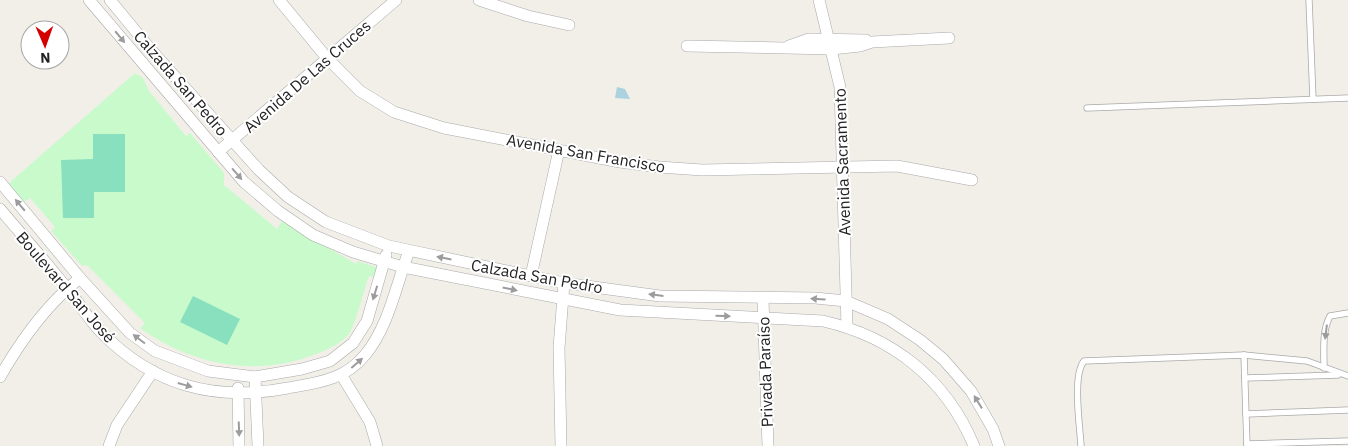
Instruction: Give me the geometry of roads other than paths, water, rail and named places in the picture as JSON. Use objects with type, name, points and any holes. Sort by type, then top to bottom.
[{"type":"street","name":"Calzada San Pedro","points":[[89,0],[244,182],[278,212],[306,230],[353,252],[384,262],[564,300],[638,312],[823,321],[847,326],[876,338],[908,357],[951,403],[966,426],[974,446]]},
{"type":"street","name":"Calzada San Pedro","points":[[110,0],[152,51],[232,141],[288,197],[326,222],[389,246],[564,283],[660,296],[762,299],[815,298],[846,301],[888,320],[920,340],[943,359],[972,391],[985,414],[999,446]]},
{"type":"street","name":"Avenida San Francisco","points":[[278,0],[360,92],[394,112],[444,128],[620,162],[668,168],[702,170],[843,165],[897,166],[972,180]]},
{"type":"street","name":"Avenida De Las Cruces","points":[[218,152],[396,0]]},
{"type":"street","points":[[479,0],[528,16],[569,25]]},
{"type":"street","name":"Avenida Sacramento","points":[[819,0],[840,87],[847,326]]},
{"type":"street","points":[[686,46],[787,46],[800,40],[831,44],[861,39],[872,42],[949,38]]},
{"type":"street","points":[[142,62],[152,51]]},
{"type":"street","points":[[531,276],[558,150]]},
{"type":"street","name":"Boulevard San José","points":[[0,182],[80,278],[130,333],[155,351],[208,371],[238,376],[255,377],[302,369],[330,361],[353,343],[367,321],[389,246]]},
{"type":"street","name":"Boulevard San José","points":[[0,209],[68,288],[100,331],[122,350],[153,371],[174,382],[203,390],[238,394],[256,394],[318,383],[342,376],[364,356],[380,335],[409,251]]},
{"type":"street","points":[[26,240],[40,230]]},
{"type":"street","points":[[0,377],[32,327],[68,288],[80,278]]},
{"type":"street","points":[[560,446],[558,348],[564,300],[564,283]]},
{"type":"street","name":"Privada Paraíso","points":[[762,299],[768,446]]},
{"type":"street","points":[[108,446],[117,425],[153,371]]},
{"type":"street","points":[[238,376],[239,446]]},
{"type":"street","points":[[342,376],[370,422],[377,446]]},
{"type":"street","points":[[255,377],[258,446]]},
{"type":"lane","points":[[1309,0],[1313,99]]},
{"type":"lane","points":[[1087,108],[1348,98]]},
{"type":"lane","points":[[1324,368],[1325,336],[1330,316],[1348,313]]},
{"type":"lane","points":[[1244,355],[1247,445],[1348,441]]},
{"type":"lane","points":[[1081,446],[1078,381],[1084,361],[1244,355],[1296,359],[1341,375]]},
{"type":"lane","points":[[1245,378],[1348,376]]},
{"type":"lane","points":[[1246,414],[1348,410]]},
{"type":"water","points":[[617,87],[625,89],[630,99],[615,98]]}]
